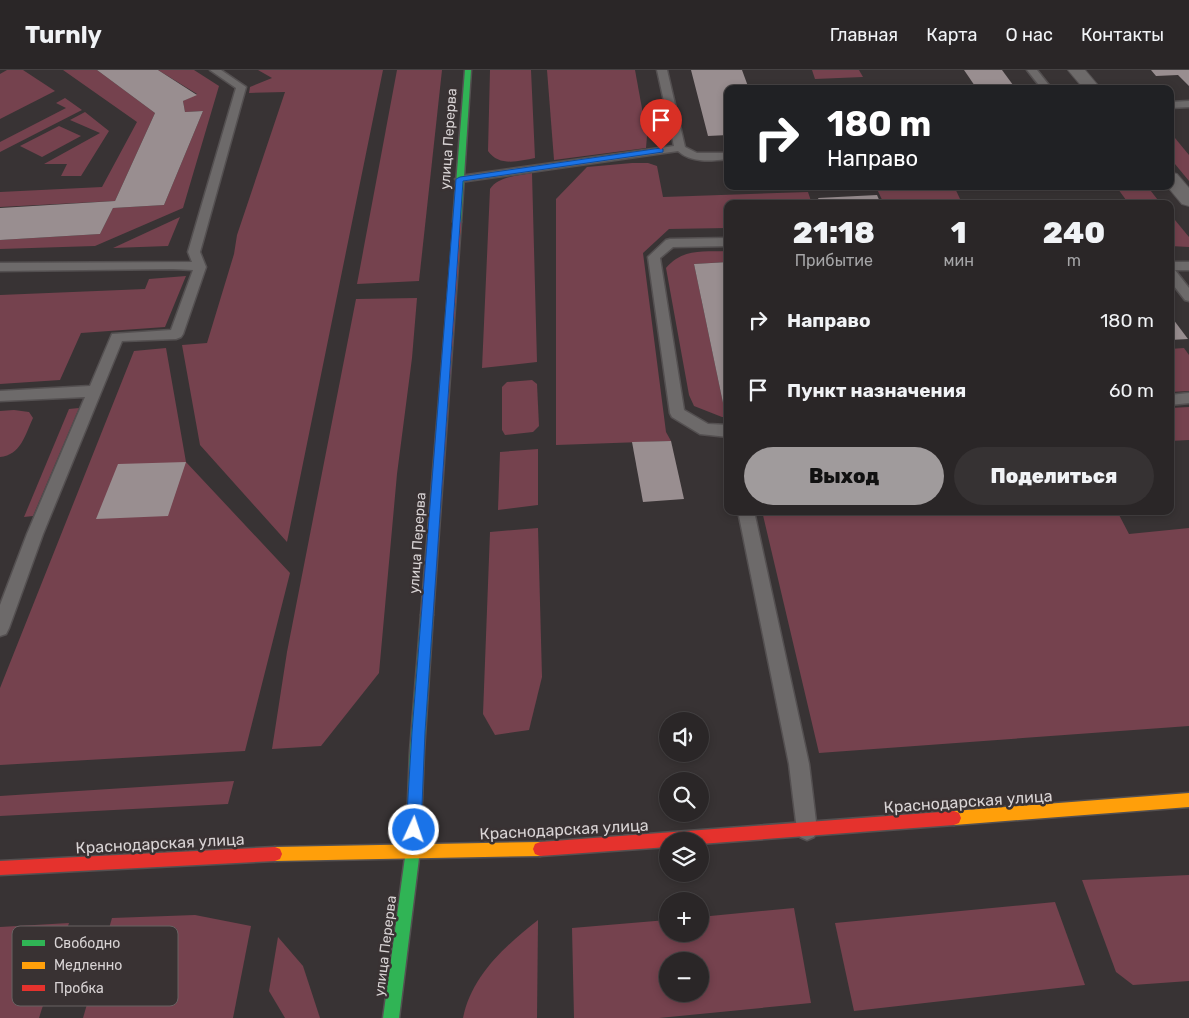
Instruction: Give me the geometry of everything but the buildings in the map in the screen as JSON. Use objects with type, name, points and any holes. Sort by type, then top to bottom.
[{"type":"street","name":"улица Перерва","points":[[391,1018],[412,850],[418,741],[468,70]]},
{"type":"street","points":[[1076,70],[1089,85]]},
{"type":"street","points":[[1174,182],[1188,197]]},
{"type":"street","name":"Краснодарская улица","points":[[0,868],[277,854],[412,850],[556,849],[1189,800]]},
{"type":"lane","points":[[0,628],[36,534],[117,337],[176,334],[200,267],[194,252],[241,87],[215,70]]},
{"type":"lane","points":[[662,70],[680,148],[688,154],[696,156],[724,156]]},
{"type":"lane","points":[[1032,70],[1044,85]]},
{"type":"lane","points":[[1174,105],[1189,104]]},
{"type":"lane","points":[[460,179],[680,148]]},
{"type":"lane","points":[[724,242],[670,243],[654,257],[677,413],[705,430],[724,431]]},
{"type":"lane","points":[[0,267],[173,265],[200,267]]},
{"type":"lane","points":[[1174,266],[1189,266]]},
{"type":"lane","points":[[1174,277],[1189,297]]},
{"type":"lane","points":[[0,396],[94,391]]},
{"type":"lane","points":[[1174,400],[1189,398]]},
{"type":"lane","points":[[747,515],[799,764],[807,830]]},
{"type":"shaded area","points":[[7,70],[23,70],[55,91],[0,119],[0,74]]},
{"type":"shaded area","points":[[63,70],[97,70],[155,113],[115,201],[0,207],[0,192],[102,187],[137,122]]},
{"type":"shaded area","points":[[158,70],[194,70],[219,86],[183,208],[95,246],[0,249],[0,240],[100,234],[113,208],[164,205],[203,111],[185,112],[183,101],[197,94]]},
{"type":"shaded area","points":[[258,70],[383,70],[287,542],[200,445],[182,345],[207,343],[234,254],[237,235],[285,92],[249,93],[250,87],[272,78]]},
{"type":"shaded area","points":[[397,70],[442,70],[419,281],[357,284]]},
{"type":"shaded area","points":[[490,70],[531,70],[535,158],[510,162],[503,161],[488,151]]},
{"type":"shaded area","points":[[547,70],[635,70],[647,136],[646,148],[554,160]]},
{"type":"shaded area","points":[[812,70],[859,70],[863,77],[815,79]]},
{"type":"shaded area","points":[[65,98],[82,110],[0,152],[0,142],[66,108],[56,103]]},
{"type":"shaded area","points":[[85,112],[109,131],[81,176],[61,176],[67,164],[44,164],[100,133],[70,120]]},
{"type":"shaded area","points":[[59,126],[81,136],[42,157],[20,146]]},
{"type":"shaded area","points":[[1174,137],[1189,155],[1189,181],[1174,163]]},
{"type":"shaded area","points":[[632,163],[648,163],[657,166],[663,197],[808,192],[811,200],[724,200],[724,228],[669,229],[643,253],[666,432],[671,441],[556,445],[556,199],[587,167]]},
{"type":"shaded area","points":[[532,173],[537,362],[482,368],[490,189],[503,179]]},
{"type":"shaded area","points":[[877,190],[956,190],[960,199],[954,200],[882,200]]},
{"type":"shaded area","points":[[1119,190],[1150,190],[1158,200],[1126,200]]},
{"type":"shaded area","points":[[180,217],[168,246],[113,248]]},
{"type":"shaded area","points":[[1174,219],[1189,237],[1189,247],[1174,246]]},
{"type":"shaded area","points":[[724,251],[724,262],[694,264],[724,403],[724,417],[694,406],[689,395],[666,268],[679,257],[694,252]]},
{"type":"shaded area","points":[[186,276],[165,327],[81,333],[60,380],[0,384],[0,295],[145,289],[149,279]]},
{"type":"shaded area","points":[[417,298],[412,358],[397,474],[379,673],[321,746],[272,749],[287,652],[356,299]]},
{"type":"shaded area","points":[[166,348],[186,462],[290,573],[245,751],[0,765],[0,688],[134,351]]},
{"type":"shaded area","points":[[1184,348],[1189,355],[1189,391],[1174,392],[1174,349]]},
{"type":"shaded area","points":[[532,380],[537,384],[539,426],[533,432],[505,435],[502,430],[502,387],[507,382]]},
{"type":"shaded area","points":[[1189,407],[1189,440],[1174,441],[1174,408]]},
{"type":"shaded area","points":[[79,408],[33,516],[24,517],[69,409]]},
{"type":"shaded area","points":[[0,411],[29,412],[33,418],[18,448],[0,457]]},
{"type":"shaded area","points":[[538,449],[538,505],[498,510],[500,452]]},
{"type":"shaded area","points":[[763,515],[1119,515],[1129,534],[1189,528],[1189,726],[819,753]]},
{"type":"shaded area","points":[[538,528],[542,677],[529,730],[495,735],[483,714],[490,532]]},
{"type":"shaded area","points":[[234,781],[228,804],[0,816],[0,796]]},
{"type":"shaded area","points":[[1189,875],[1189,981],[1133,985],[1116,972],[1082,880]]},
{"type":"shaded area","points":[[1055,902],[1085,985],[854,1011],[835,923]]},
{"type":"shaded area","points":[[794,908],[811,1003],[659,1018],[574,1018],[572,928],[659,921],[659,942],[709,942],[709,916]]},
{"type":"shaded area","points":[[195,915],[251,926],[233,1018],[83,1018],[86,1006],[178,1006],[178,926],[110,926],[112,918]]},
{"type":"shaded area","points":[[538,920],[537,1018],[463,1018],[467,1003],[482,975],[502,951]]},
{"type":"shaded area","points":[[69,923],[68,926],[17,926]]},
{"type":"shaded area","points":[[12,926],[12,1006],[43,1006],[39,1018],[0,1018],[0,927]]},
{"type":"shaded area","points":[[278,937],[303,966],[320,1018],[285,1018],[269,991]]},
{"type":"traffic: fast","points":[[457,222],[468,70]]},
{"type":"traffic: fast","points":[[391,1018],[413,850],[417,751],[427,615]]},
{"type":"traffic: slow","points":[[954,818],[1189,800]]},
{"type":"traffic: slow","points":[[275,854],[540,849]]},
{"type":"traffic: jam","points":[[427,615],[457,222]]},
{"type":"traffic: jam","points":[[540,849],[954,818]]},
{"type":"traffic: jam","points":[[0,868],[275,854]]},
{"type":"route","points":[[414,830],[418,732],[460,179],[661,150]]}]
